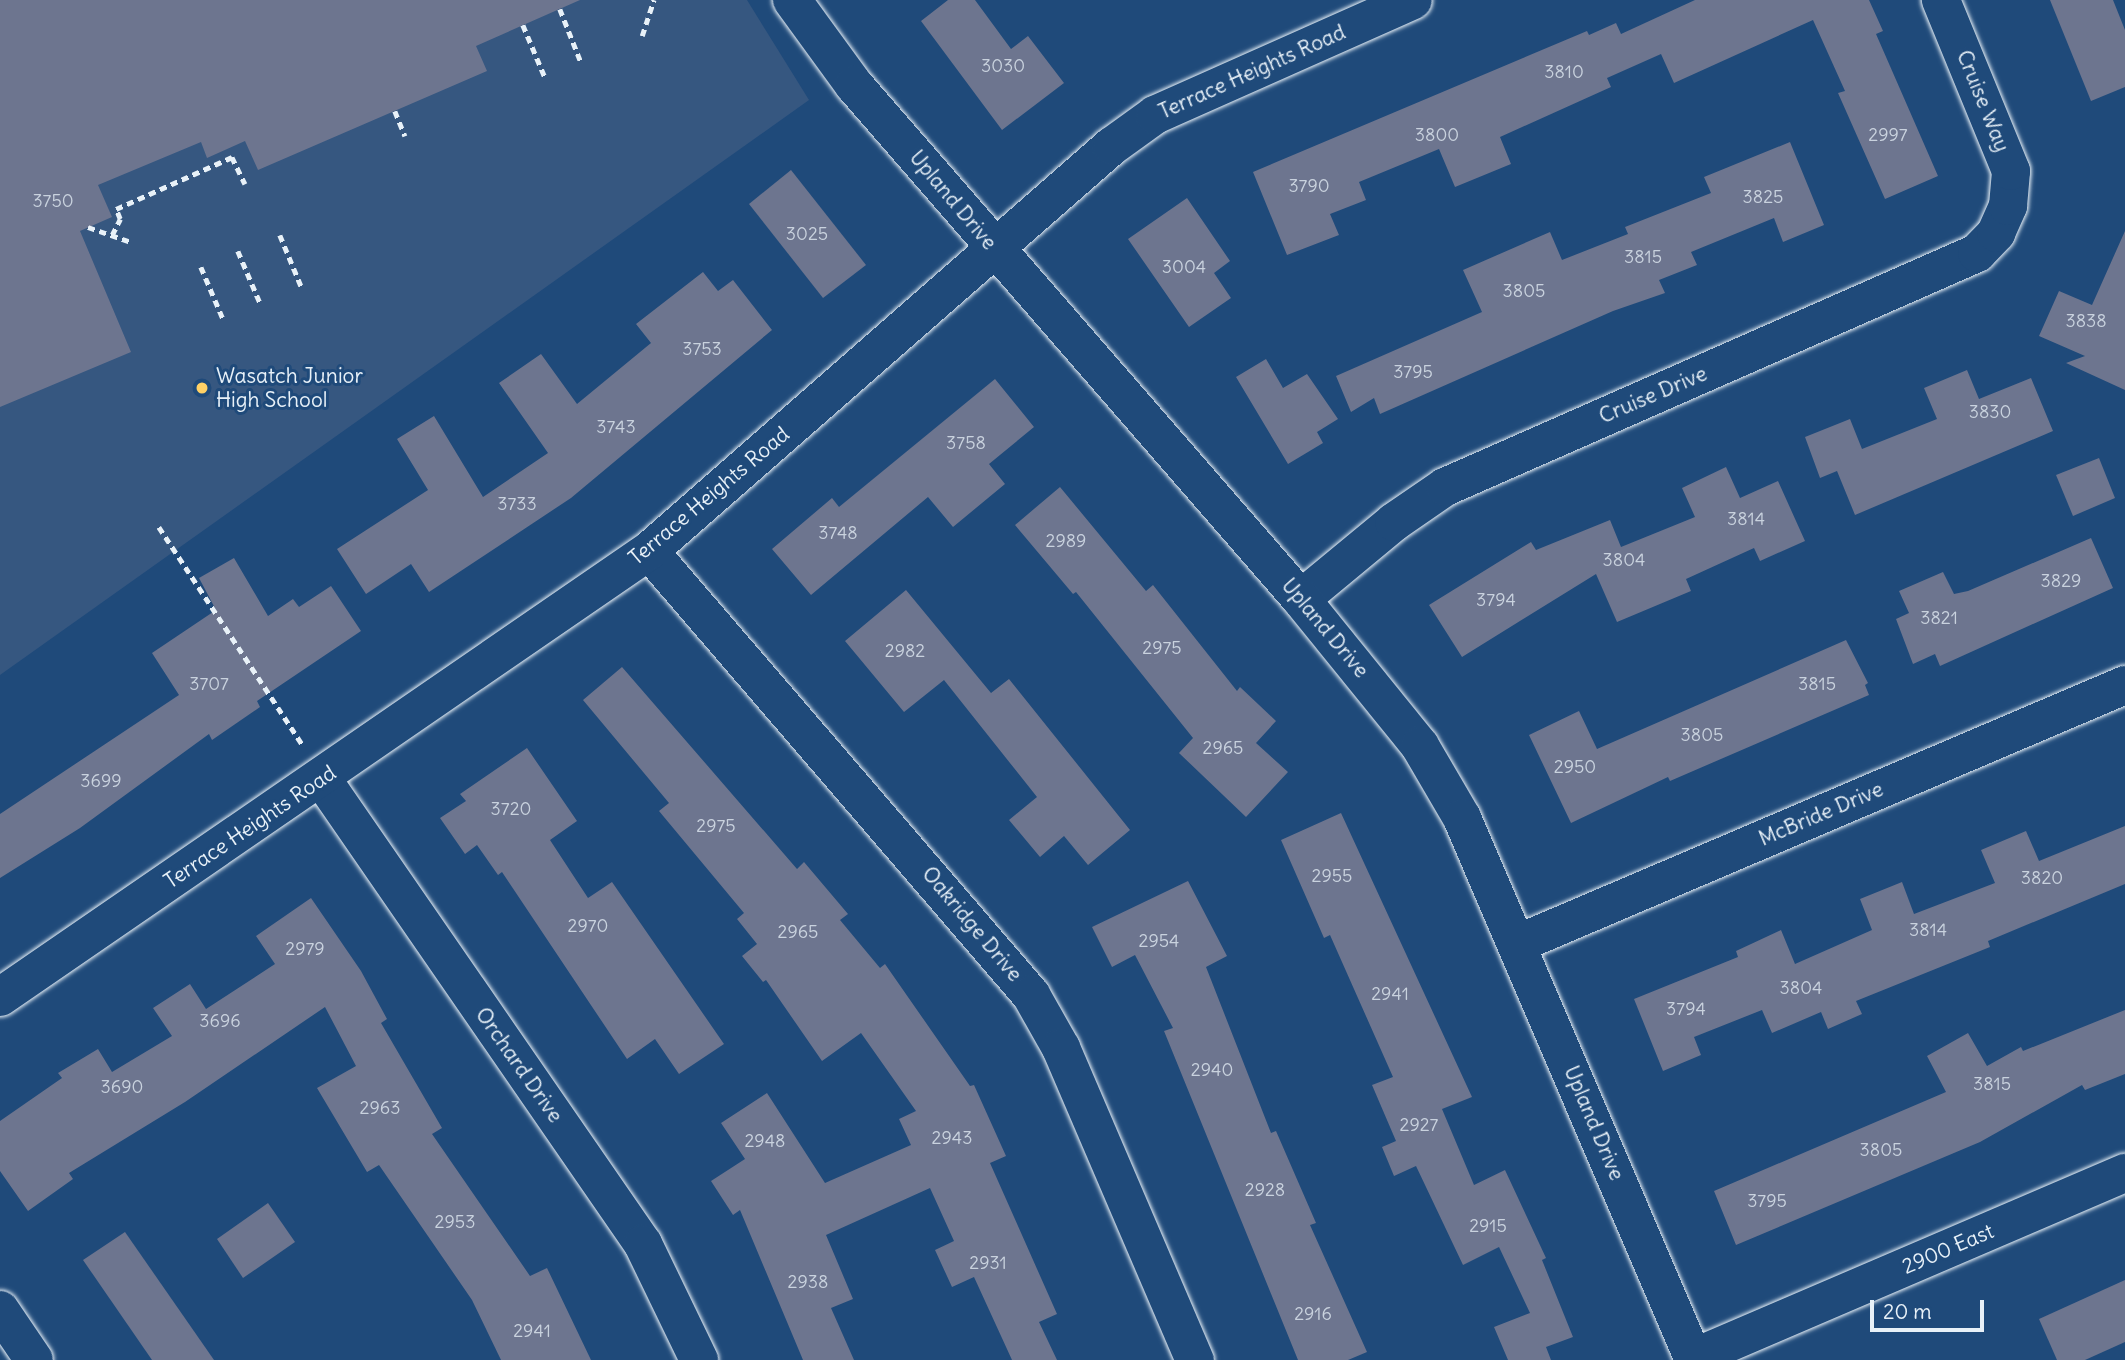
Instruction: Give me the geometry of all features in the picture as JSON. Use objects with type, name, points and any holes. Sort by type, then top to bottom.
[{"type":"street","name":"Upland Drive","points":[[792,0],[855,85],[994,249],[1301,600],[1420,746],[1462,818],[1694,1359]]},
{"type":"street","name":"Terrace Heights Road","points":[[0,997],[314,765],[649,551],[1112,146],[1155,114],[1413,0]]},
{"type":"street","name":"Cruise Way","points":[[1941,0],[2000,136],[2011,171],[2008,206]]},
{"type":"street","name":"Cruise Drive","points":[[1301,600],[1394,522],[1445,488],[1977,253],[1996,233],[2008,206]]},
{"type":"street","name":"Oakridge Drive","points":[[649,551],[1031,995],[1061,1048],[1195,1360]]},
{"type":"street","name":"McBride Drive","points":[[1517,944],[2125,685]]},
{"type":"street","name":"Orchard Drive","points":[[314,765],[643,1244],[699,1360]]},
{"type":"street","name":"2900 East","points":[[1694,1359],[2125,1173]]},
{"type":"street","points":[[0,1310],[34,1360]]},
{"type":"path","points":[[642,36],[654,0]]},
{"type":"path","points":[[559,9],[581,62]]},
{"type":"path","points":[[523,25],[544,77]]},
{"type":"path","points":[[395,111],[405,136]]},
{"type":"path","points":[[112,235],[120,219],[116,209],[232,158],[245,184]]},
{"type":"path","points":[[88,227],[131,242]]},
{"type":"path","points":[[280,235],[302,288]]},
{"type":"path","points":[[238,251],[261,305]]},
{"type":"path","points":[[201,267],[224,321]]},
{"type":"path","points":[[159,527],[314,765]]},
{"type":"shaded area","name":"Wasatch Junior High School","points":[[0,0],[747,0],[809,100],[0,675]]},
{"type":"building","points":[[0,0],[580,0],[476,46],[487,71],[258,170],[245,141],[207,158],[201,142],[98,185],[112,217],[80,231],[131,352],[0,407]]},
{"type":"building","points":[[948,0],[975,0],[1011,49],[1028,36],[1064,83],[1002,130],[921,21]]},
{"type":"building","points":[[1695,0],[1869,0],[1883,31],[1876,34],[1938,176],[1885,199],[1838,93],[1845,91],[1813,20],[1674,83],[1661,54],[1607,78],[1611,87],[1500,137],[1511,164],[1455,187],[1439,149],[1359,182],[1366,200],[1330,214],[1339,235],[1287,255],[1253,172],[1587,31],[1589,35],[1616,23],[1621,34]]},
{"type":"building","points":[[2050,0],[2113,0],[2125,30],[2125,87],[2091,101]]},
{"type":"building","points":[[1790,142],[1824,225],[1783,242],[1774,218],[1691,252],[1697,265],[1659,280],[1665,293],[1613,311],[1380,414],[1374,398],[1351,412],[1336,376],[1482,312],[1463,270],[1550,232],[1562,260],[1628,234],[1625,227],[1711,193],[1704,177]]},
{"type":"building","points":[[791,170],[866,265],[823,298],[749,204]]},
{"type":"building","points":[[1187,198],[1230,261],[1214,273],[1231,298],[1189,327],[1128,239]]},
{"type":"building","points":[[2125,231],[2125,390],[2066,363],[2085,356],[2039,336],[2059,291],[2092,305]]},
{"type":"building","points":[[703,272],[718,291],[733,280],[772,330],[571,498],[429,592],[411,564],[366,594],[337,549],[428,490],[397,439],[434,416],[483,497],[548,453],[499,383],[541,354],[577,404],[651,343],[636,324]]},
{"type":"building","points":[[1266,359],[1283,388],[1307,374],[1338,419],[1317,432],[1323,443],[1288,464],[1236,377]]},
{"type":"building","points":[[1967,370],[1979,399],[2031,378],[2053,431],[1855,515],[1837,471],[1820,478],[1805,437],[1850,419],[1862,449],[1937,419],[1924,388]]},
{"type":"building","points":[[995,379],[1034,427],[989,464],[1005,484],[953,527],[928,497],[811,595],[772,549],[832,498],[839,507]]},
{"type":"building","points":[[2099,458],[2115,498],[2073,516],[2056,475]]},
{"type":"building","points":[[1726,467],[1740,498],[1778,481],[1805,541],[1760,561],[1754,548],[1686,579],[1691,591],[1617,622],[1596,574],[1462,657],[1429,605],[1531,542],[1536,550],[1610,520],[1621,547],[1695,517],[1682,488]]},
{"type":"building","points":[[1060,487],[1146,591],[1153,585],[1237,691],[1240,687],[1276,721],[1256,743],[1288,772],[1246,817],[1179,753],[1193,738],[1076,592],[1073,594],[1015,525]]},
{"type":"building","points":[[2091,538],[2113,588],[1940,666],[1935,654],[1913,664],[1896,619],[1909,613],[1899,591],[1943,572],[1954,594],[1968,591]]},
{"type":"building","points":[[234,558],[268,616],[293,599],[299,607],[331,586],[361,631],[257,701],[260,707],[212,740],[209,734],[80,828],[0,878],[0,814],[179,695],[152,653],[216,610],[199,578]]},
{"type":"building","points":[[906,590],[991,693],[1009,679],[1130,830],[1088,865],[1064,836],[1040,857],[1009,820],[1037,797],[944,680],[904,712],[845,641]]},
{"type":"building","points":[[1846,640],[1868,683],[1865,685],[1869,695],[1670,781],[1668,777],[1571,823],[1529,735],[1579,711],[1597,749]]},
{"type":"building","points":[[622,667],[797,869],[804,862],[848,914],[840,920],[880,968],[885,964],[970,1086],[974,1085],[1006,1156],[990,1163],[1057,1314],[1039,1322],[1057,1360],[1012,1360],[974,1277],[952,1287],[935,1250],[954,1241],[930,1188],[826,1235],[853,1299],[831,1308],[854,1360],[803,1360],[740,1210],[733,1215],[711,1181],[745,1159],[721,1123],[767,1093],[825,1183],[911,1145],[899,1119],[916,1111],[861,1033],[822,1061],[766,980],[763,982],[742,956],[757,944],[737,919],[744,913],[659,811],[669,803],[583,700]]},
{"type":"building","points":[[527,748],[577,821],[550,840],[588,898],[612,882],[724,1044],[679,1074],[655,1039],[627,1059],[502,872],[498,875],[477,845],[465,854],[440,818],[466,801],[460,794]]},
{"type":"building","points":[[1341,813],[1472,1097],[1442,1109],[1474,1185],[1505,1170],[1546,1258],[1542,1260],[1573,1337],[1546,1347],[1551,1360],[1508,1360],[1494,1327],[1530,1313],[1499,1247],[1463,1265],[1416,1166],[1394,1176],[1382,1147],[1396,1141],[1372,1085],[1393,1077],[1330,935],[1324,938],[1281,840]]},
{"type":"building","points":[[2125,826],[2125,884],[1988,941],[1990,947],[1856,1001],[1862,1014],[1828,1029],[1821,1012],[1772,1033],[1762,1010],[1694,1037],[1701,1055],[1663,1071],[1634,999],[1738,957],[1736,951],[1781,930],[1795,964],[1872,930],[1860,899],[1902,882],[1914,914],[1995,883],[1981,850],[2026,831],[2039,861]]},
{"type":"building","points":[[1188,881],[1227,956],[1206,967],[1271,1133],[1276,1131],[1316,1223],[1310,1225],[1367,1352],[1348,1360],[1298,1360],[1164,1031],[1173,1028],[1135,955],[1112,967],[1092,927]]},
{"type":"building","points":[[311,898],[361,971],[387,1019],[381,1023],[442,1128],[432,1134],[530,1276],[547,1268],[591,1360],[501,1360],[472,1300],[379,1165],[367,1172],[317,1088],[356,1066],[325,1007],[185,1102],[69,1173],[73,1179],[28,1211],[0,1171],[0,1121],[62,1078],[58,1073],[98,1049],[112,1072],[172,1036],[153,1008],[190,984],[206,1009],[275,964],[256,936]]},
{"type":"building","points":[[2125,1010],[2125,1074],[2085,1090],[2082,1085],[1980,1142],[1736,1245],[1714,1191],[1946,1092],[1927,1056],[1968,1033],[1987,1066],[2021,1047],[2023,1051]]},
{"type":"building","points":[[268,1203],[295,1242],[243,1278],[217,1239]]},
{"type":"building","points":[[125,1232],[214,1360],[152,1360],[83,1260]]},
{"type":"building","points":[[2125,1280],[2125,1342],[2085,1360],[2057,1360],[2039,1319]]},
{"type":"place","name":"Wasatch Junior High School","points":[[202,388]]}]
